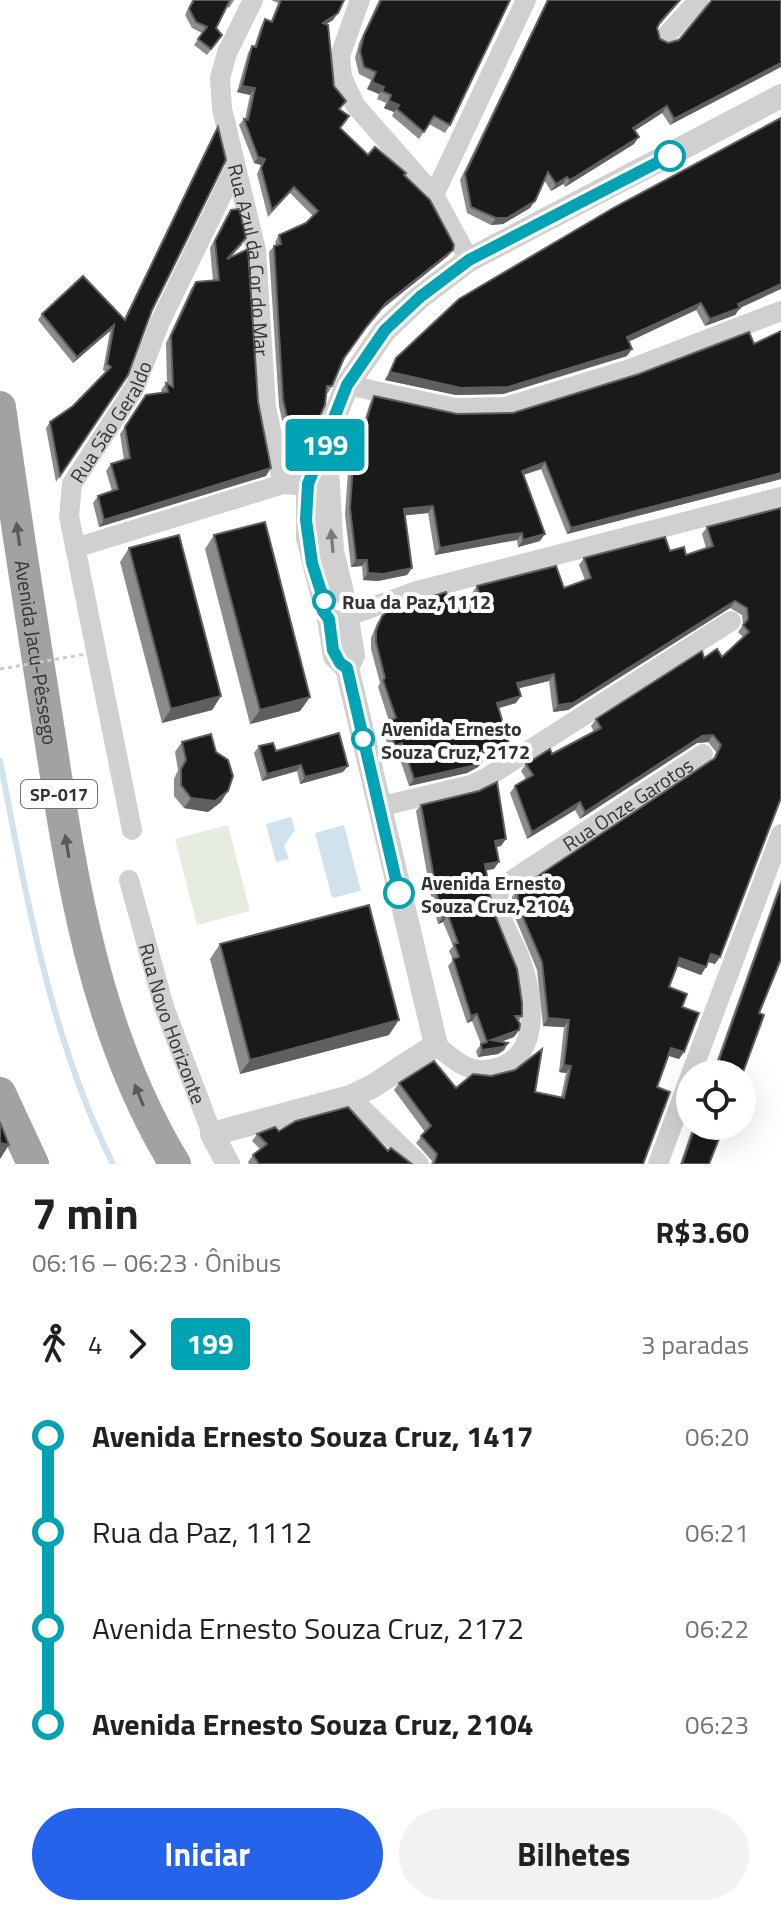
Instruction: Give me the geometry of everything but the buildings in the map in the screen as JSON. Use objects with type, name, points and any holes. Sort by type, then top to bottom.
[{"type":"highway","name":"Avenida Jacu-Pêssego","points":[[0,407],[79,917],[125,1062],[149,1121],[175,1164]]},
{"type":"highway","points":[[0,1093],[33,1164]]},
{"type":"street","name":"Rua Azul da Cor do Mar","points":[[253,0],[227,53],[220,78],[222,109],[256,250],[266,408],[283,484]]},
{"type":"street","points":[[360,0],[340,56],[342,77],[355,105],[434,195],[469,260]]},
{"type":"street","points":[[434,195],[526,0]]},
{"type":"street","points":[[665,37],[699,0]]},
{"type":"street","points":[[212,1134],[350,1097],[373,1086],[436,1045],[347,668],[353,655],[341,607],[308,538],[325,446],[347,385],[385,330],[420,297],[469,260],[781,96]]},
{"type":"street","name":"Rua São Geraldo","points":[[132,830],[69,516],[72,484],[135,387],[160,322],[235,168]]},
{"type":"street","points":[[347,385],[455,408],[505,407],[630,369],[781,311]]},
{"type":"street","points":[[75,548],[283,484],[318,486]]},
{"type":"street","points":[[341,607],[417,591],[781,497]]},
{"type":"street","points":[[378,807],[471,785],[486,778],[731,621]]},
{"type":"street","name":"Rua Onze Garotos","points":[[436,1045],[463,1066],[479,1070],[498,1069],[518,1059],[529,1035],[530,1008],[520,958],[498,904],[503,886],[703,754]]},
{"type":"street","points":[[697,1060],[781,834]]},
{"type":"street","name":"Rua Novo Horizonte","points":[[129,880],[164,1007],[212,1134],[228,1164]]},
{"type":"street","points":[[350,1097],[419,1164]]},
{"type":"street","points":[[658,1164],[676,1116]]},
{"type":"path","points":[[0,669],[92,653]]},
{"type":"shaded area","points":[[228,825],[250,911],[197,925],[175,839]]},
{"type":"water","points":[[291,817],[295,830],[284,846],[289,859],[276,862],[266,824]]},
{"type":"water","points":[[344,825],[361,891],[332,898],[315,833]]},
{"type":"waterway","points":[[0,761],[31,915],[57,1017],[91,1116],[113,1164]]},
{"type":"bus line","name":"199","points":[[399,893],[347,668],[340,663],[333,650],[329,619],[323,611],[324,601],[312,563],[306,520],[308,484],[347,385],[385,330],[420,297],[469,260],[670,156]]},
{"type":"place","name":"Rua da Paz, 1112","points":[[324,601]]},
{"type":"place","name":"Avenida Ernesto Souza Cruz, 2172","points":[[363,739]]},
{"type":"place","name":"Avenida Ernesto Souza Cruz, 2104","points":[[399,893]]}]
